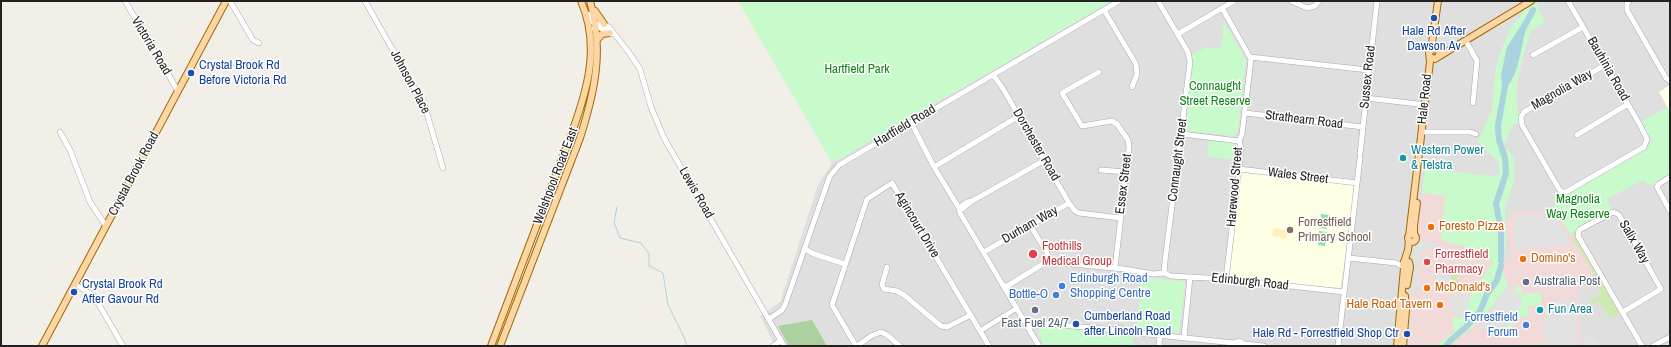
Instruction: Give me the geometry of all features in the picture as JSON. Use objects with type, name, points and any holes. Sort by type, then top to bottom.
[{"type":"main road","name":"Crystal Brook Road","points":[[42,346],[226,1]]},
{"type":"main road","points":[[1434,58],[1440,53],[1435,49],[1434,34],[1438,1]]},
{"type":"main road","points":[[1434,58],[1448,52],[1531,1]]},
{"type":"main road","name":"Welshpool Road East","points":[[491,346],[580,109],[589,77],[592,60],[591,46],[582,4]]},
{"type":"main road","points":[[591,4],[604,24]]},
{"type":"main road","name":"Welshpool Road East","points":[[500,346],[580,138],[590,108],[597,67],[596,25],[591,4]]},
{"type":"main road","points":[[597,41],[602,34],[610,33]]},
{"type":"main road","points":[[1434,58],[1429,52],[1435,49],[1448,52]]},
{"type":"main road","name":"Hale Road","points":[[1397,346],[1404,264],[1411,238],[1425,105],[1434,58]]},
{"type":"main road","points":[[526,254],[534,257]]},
{"type":"main road","name":"Hale Road","points":[[1403,346],[1406,310],[1404,264]]},
{"type":"street","name":"Victoria Road","points":[[124,1],[178,91]]},
{"type":"street","points":[[230,1],[253,40],[258,43]]},
{"type":"street","name":"Johnson Place","points":[[365,1],[425,107],[443,168]]},
{"type":"street","name":"Hartfield Road","points":[[769,319],[782,310],[785,305],[828,182],[836,168],[909,123],[1119,1]]},
{"type":"street","name":"Connaught Street","points":[[1158,1],[1188,52],[1190,62],[1165,271]]},
{"type":"street","points":[[1178,34],[1234,1]]},
{"type":"street","points":[[1291,1],[1307,8],[1315,6],[1319,1]]},
{"type":"street","name":"Sussex Road","points":[[1338,346],[1342,311],[1342,292],[1349,258],[1368,70],[1377,1]]},
{"type":"street","name":"Bauhinia Road","points":[[1568,1],[1647,137]]},
{"type":"street","points":[[1626,2],[1627,10],[1666,78],[1670,81]]},
{"type":"street","name":"Lewis Road","points":[[582,4],[596,25],[617,38]]},
{"type":"street","points":[[1222,8],[1250,57],[1368,70]]},
{"type":"street","points":[[1104,10],[1136,64],[1137,74],[1132,87]]},
{"type":"street","points":[[591,46],[592,35],[596,25],[600,23],[604,24]]},
{"type":"street","name":"Lewis Road","points":[[604,24],[609,27],[640,69],[651,107],[664,138],[784,346]]},
{"type":"street","points":[[1533,55],[1583,26]]},
{"type":"street","points":[[1466,41],[1477,61],[1473,103]]},
{"type":"street","name":"Harewood Street","points":[[1226,279],[1241,148],[1239,140],[1242,134],[1245,113],[1250,57]]},
{"type":"street","name":"Magnolia Way","points":[[1605,65],[1524,112],[1521,117],[1522,125],[1556,184],[1561,191],[1566,192],[1644,147],[1647,142],[1647,137]]},
{"type":"street","name":"Essex Street","points":[[1099,72],[1062,93],[1082,126],[1112,121],[1122,129],[1128,140],[1129,147],[1115,268]]},
{"type":"street","name":"Dorchester Road","points":[[995,74],[1069,203]]},
{"type":"street","points":[[1366,98],[1425,105]]},
{"type":"street","points":[[1577,135],[1628,104]]},
{"type":"street","name":"Strathearn Road","points":[[1245,113],[1363,127]]},
{"type":"street","points":[[934,167],[1019,116]]},
{"type":"street","points":[[909,123],[934,167],[960,207],[960,213],[994,271],[1006,285],[1010,297],[1025,321],[1033,328],[1035,339],[1039,346]]},
{"type":"street","points":[[60,132],[70,150],[90,202],[106,226]]},
{"type":"street","points":[[1423,132],[1470,132],[1476,134]]},
{"type":"street","points":[[1182,134],[1239,140]]},
{"type":"street","points":[[960,207],[1044,160]]},
{"type":"street","name":"Wales Street","points":[[1239,169],[1357,183]]},
{"type":"street","points":[[1101,170],[1126,172]]},
{"type":"street","points":[[1670,177],[1657,187],[1670,212]]},
{"type":"street","name":"Agincourt Drive","points":[[857,346],[832,305],[867,199],[892,182],[989,346]]},
{"type":"street","name":"Durham Way","points":[[984,252],[1069,203],[1075,211],[1079,213],[1120,218]]},
{"type":"street","name":"Salix Way","points":[[1622,312],[1661,289],[1619,215],[1616,212],[1613,212],[1579,230],[1578,236],[1622,312],[1642,346]]},
{"type":"street","points":[[1030,225],[1047,253],[1050,262]]},
{"type":"street","points":[[804,251],[846,264]]},
{"type":"street","points":[[1349,258],[1404,264]]},
{"type":"street","name":"Edinburgh Road","points":[[1006,285],[1043,264],[1050,262],[1150,272],[1153,274],[1165,271],[1171,276],[1226,279],[1342,292]]},
{"type":"street","points":[[887,267],[882,285],[884,289],[897,291],[904,295],[941,326],[947,327],[971,315]]},
{"type":"street","points":[[1184,337],[1190,276]]},
{"type":"street","points":[[76,284],[94,296],[123,346]]},
{"type":"street","points":[[980,331],[1017,308]]},
{"type":"street","points":[[1033,328],[1042,324],[1049,324],[1115,330],[1121,334],[1128,332],[1184,337],[1211,343],[1264,346]]},
{"type":"street","points":[[857,346],[871,336],[881,332],[900,346]]},
{"type":"street","points":[[1159,346],[1160,335]]},
{"type":"street","points":[[1653,346],[1670,338]]},
{"type":"street","points":[[1658,346],[1670,338]]},
{"type":"street","points":[[773,346],[781,340]]},
{"type":"shaded area","points":[[1112,1],[1670,1],[1670,346],[775,346],[760,316],[780,302],[818,185],[832,163]]},
{"type":"shaded area","points":[[1670,85],[1670,112],[1659,92]]},
{"type":"shaded area","name":"Forrestfield Primary School","points":[[1239,169],[1355,183],[1341,288],[1226,279]]},
{"type":"shaded area","points":[[1422,193],[1451,196],[1471,246],[1497,261],[1503,262],[1508,261],[1510,258],[1510,237],[1507,237],[1507,219],[1510,219],[1512,213],[1519,211],[1554,211],[1558,213],[1597,276],[1577,288],[1582,346],[1408,346],[1411,323],[1409,297],[1413,261],[1416,244],[1419,241],[1420,234],[1417,230]]},
{"type":"shaded area","points":[[1520,215],[1556,215],[1571,244],[1514,250],[1514,220]]},
{"type":"shaded area","points":[[1417,241],[1435,242],[1434,245],[1450,247],[1449,256],[1433,254],[1434,246],[1423,249],[1420,269],[1421,284],[1416,294],[1409,293],[1408,291],[1415,244]]},
{"type":"shaded area","points":[[1436,273],[1451,275],[1452,282],[1458,293],[1470,295],[1466,316],[1450,313],[1453,293],[1437,290],[1437,281],[1435,280]]},
{"type":"shaded area","points":[[1508,285],[1521,295],[1522,304],[1505,329],[1476,330],[1486,323],[1485,316]]},
{"type":"shaded area","points":[[1574,300],[1579,346],[1557,346],[1556,343],[1546,345],[1544,319],[1548,317],[1547,303]]},
{"type":"shaded area","points":[[1591,334],[1602,346],[1584,346],[1583,338]]},
{"type":"green space","name":"Hartfield Park","points":[[738,1],[1112,1],[832,163]]},
{"type":"green space","points":[[1529,1],[1535,1],[1545,22],[1530,32],[1517,85],[1517,106],[1520,114],[1518,117],[1519,124],[1513,124],[1504,146],[1514,157],[1514,181],[1505,207],[1506,239],[1503,271],[1508,285],[1484,317],[1450,346],[1437,346],[1454,331],[1452,318],[1466,316],[1470,295],[1493,262],[1477,250],[1441,240],[1445,196],[1422,193],[1425,168],[1489,176],[1500,175],[1498,161],[1478,142],[1492,110],[1496,65],[1502,48],[1511,27],[1522,14],[1523,8]]},
{"type":"green space","name":"Connaught Street Reserve","points":[[1224,22],[1246,60],[1238,130],[1234,136],[1187,131],[1185,128],[1192,55],[1206,47],[1221,49]]},
{"type":"green space","name":"Magnolia Way Reserve","points":[[1667,107],[1670,112],[1670,175],[1653,185],[1647,184],[1643,180],[1607,199],[1612,209],[1570,234],[1553,206],[1560,203],[1565,195],[1649,148],[1651,140],[1641,122]]},
{"type":"green space","points":[[1209,138],[1239,141],[1239,160],[1207,157]]},
{"type":"green space","points":[[1321,214],[1329,215],[1327,229],[1320,228]]},
{"type":"green space","points":[[1578,229],[1578,232],[1623,312],[1610,319],[1599,301],[1592,305],[1589,301],[1601,294],[1592,278],[1594,273],[1572,239],[1575,237],[1573,232]]},
{"type":"green space","points":[[1319,231],[1327,232],[1325,246],[1318,245]]},
{"type":"green space","points":[[1457,264],[1460,273],[1457,279],[1460,286],[1459,288],[1453,285],[1449,279]]},
{"type":"green space","points":[[1142,277],[1185,282],[1179,333],[1136,330]]},
{"type":"green space","points":[[1515,286],[1521,286],[1522,294],[1541,292],[1542,305],[1528,306],[1529,316],[1518,318],[1516,323],[1512,324],[1513,333],[1506,334],[1506,328],[1515,317],[1521,299],[1521,295],[1515,290]]},
{"type":"green space","points":[[812,320],[827,346],[789,346],[778,326]]},
{"type":"green space","points":[[1046,326],[1113,333],[1118,335],[1134,335],[1132,346],[1044,346],[1038,333],[1041,327]]},
{"type":"sand","points":[[1274,228],[1288,231],[1286,239],[1272,236]]},
{"type":"water","points":[[1524,21],[1528,23],[1517,68],[1509,84],[1504,87],[1502,86],[1501,75],[1507,47]]},
{"type":"waterway","points":[[1523,29],[1533,10]]},
{"type":"waterway","points":[[1501,261],[1501,231],[1496,204],[1506,173],[1505,158],[1499,140],[1498,126],[1506,81]]},
{"type":"waterway","points":[[617,207],[614,222],[620,238],[641,243],[649,254],[649,266],[663,273],[668,305],[687,346]]},
{"type":"waterway","points":[[1467,326],[1480,311],[1487,294],[1497,280],[1501,266]]},
{"type":"waterway","points":[[1446,346],[1465,328]]},
{"type":"place","name":"Hale Rd After Dawson Av","points":[[1434,18]]},
{"type":"place","name":"Crystal Brook Rd Before Victoria Rd","points":[[191,73]]},
{"type":"place","name":"Western Power & Telstra","points":[[1403,158]]},
{"type":"place","name":"Foresto Pizza","points":[[1431,227]]},
{"type":"place","name":"Forrestfield Primary School","points":[[1290,230]]},
{"type":"place","name":"Foothills Medical Group","points":[[1033,254]]},
{"type":"place","name":"Domino's","points":[[1523,259]]},
{"type":"place","name":"Forrestfield Pharmacy","points":[[1427,262]]},
{"type":"place","name":"Australia Post","points":[[1526,282]]},
{"type":"place","name":"Edinburgh Road Shopping Centre","points":[[1062,286]]},
{"type":"place","name":"McDonald's","points":[[1427,288]]},
{"type":"place","name":"Crystal Brook Rd After Gavour Rd","points":[[74,292]]},
{"type":"place","name":"Bottle-O","points":[[1056,295]]},
{"type":"place","name":"Hale Road Tavern","points":[[1440,305]]},
{"type":"place","name":"Fast Fuel 24/7","points":[[1035,310]]},
{"type":"place","name":"Fun Area","points":[[1540,310]]},
{"type":"place","name":"Cumberland Road after Lincoln Road","points":[[1076,324]]},
{"type":"place","name":"Forrestfield Forum","points":[[1526,325]]},
{"type":"place","name":"Hale Rd - Forrestfield Shop Ctr","points":[[1407,334]]}]
